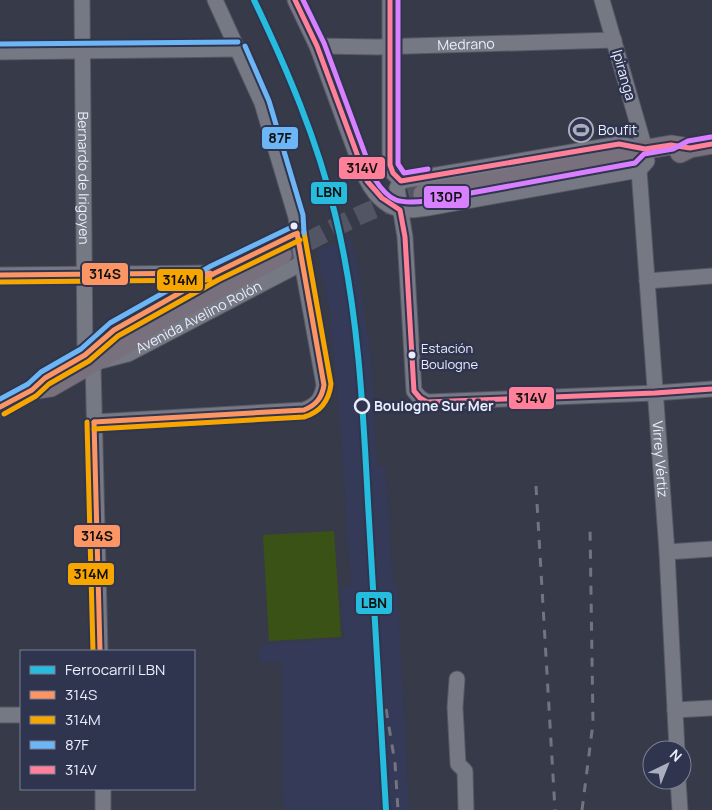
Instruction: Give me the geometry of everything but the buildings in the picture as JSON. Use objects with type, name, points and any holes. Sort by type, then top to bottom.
[{"type":"main road","points":[[423,194],[589,164],[602,168],[675,156],[690,148],[712,144]]},
{"type":"main road","name":"Avenida Avelino Rolón","points":[[0,407],[32,390],[46,378],[89,359],[120,335],[152,325],[282,255]]},
{"type":"street","name":"Bernardo de Irigoyen","points":[[82,0],[84,274],[94,422],[100,650]]},
{"type":"street","points":[[94,422],[304,410],[313,407],[319,401],[322,394],[324,386],[297,233],[296,217],[262,103],[215,0]]},
{"type":"street","points":[[295,0],[317,46],[367,181],[379,197],[389,205],[400,210],[428,208],[644,160]]},
{"type":"street","points":[[390,0],[390,165],[393,173],[400,181]]},
{"type":"street","name":"Ipiranga","points":[[602,0],[644,160]]},
{"type":"street","name":"Medrano","points":[[317,46],[614,40]]},
{"type":"street","points":[[0,52],[238,49]]},
{"type":"street","points":[[400,181],[618,144],[644,160]]},
{"type":"street","name":"Virrey Vértiz","points":[[644,160],[647,281],[667,552],[676,740]]},
{"type":"street","points":[[400,181],[397,188],[405,238],[414,391],[420,398],[428,402],[712,389]]},
{"type":"street","name":"Avenida Avelino Rolón","points":[[89,359],[114,330],[215,273],[297,233]]},
{"type":"street","name":"Avenida Avelino Rolón","points":[[89,359],[128,354],[302,263]]},
{"type":"street","points":[[0,275],[215,273]]},
{"type":"street","points":[[647,281],[712,276]]},
{"type":"street","points":[[667,552],[712,549]]},
{"type":"street","points":[[457,679],[454,707],[458,764],[465,771],[466,810]]},
{"type":"street","points":[[675,710],[712,708]]},
{"type":"street","points":[[0,715],[20,715]]},
{"type":"street","points":[[102,790],[103,810]]},
{"type":"street","points":[[679,790],[680,810]]},
{"type":"shaded area","points":[[351,237],[360,282],[371,358],[377,467],[385,466],[393,584],[397,584],[409,810],[284,810],[282,662],[260,662],[260,644],[344,639],[341,587],[351,587],[340,421],[330,312],[317,251]]},
{"type":"green space","points":[[334,531],[341,637],[269,641],[263,535]]},
{"type":"tunnel","points":[[282,255],[368,212],[423,194]]},
{"type":"railway","points":[[536,486],[555,810]]},
{"type":"railway","points":[[582,810],[593,723],[590,527]]},
{"type":"railway","points":[[386,709],[395,763],[398,810]]},
{"type":"rail line","name":"LBN","points":[[254,0],[278,52],[310,132],[328,186],[343,249],[349,285],[358,357],[364,430],[386,810]]},
{"type":"transit line","name":"314V","points":[[295,0],[317,46],[367,181],[382,198],[400,210],[405,237],[414,391],[420,398],[427,402],[712,389]]},
{"type":"transit line","name":"130P","points":[[303,0],[324,43],[374,178],[385,193],[396,200],[402,202],[427,201],[635,163],[644,154],[673,149],[688,141],[711,137]]},
{"type":"transit line","name":"314V","points":[[390,0],[390,165],[393,173],[401,181],[619,144],[645,149],[671,145],[690,148],[712,144]]},
{"type":"transit line","name":"130P","points":[[398,0],[398,164],[404,173],[428,169]]},
{"type":"transit line","name":"87F","points":[[0,44],[238,42]]},
{"type":"transit line","name":"87F","points":[[245,46],[269,101],[303,215],[304,233]]},
{"type":"transit line","name":"87F","points":[[0,399],[28,384],[41,372],[81,349],[110,323],[211,266],[294,226]]},
{"type":"transit line","name":"314M","points":[[94,429],[304,417],[319,409],[326,401],[331,384],[304,232]]},
{"type":"transit line","name":"314S","points":[[0,407],[32,390],[45,378],[85,355],[114,330],[215,273],[297,233]]},
{"type":"transit line","name":"314S","points":[[94,422],[304,410],[312,406],[322,394],[324,385],[297,233]]},
{"type":"transit line","name":"314M","points":[[4,414],[36,396],[49,384],[89,361],[118,336],[218,280],[300,240]]},
{"type":"transit line","name":"314S","points":[[0,275],[210,273]]},
{"type":"transit line","name":"314M","points":[[0,282],[210,280]]},
{"type":"transit line","name":"314M","points":[[87,422],[93,650]]},
{"type":"transit line","name":"314S","points":[[94,422],[100,650]]},
{"type":"place","name":"Boufit","points":[[581,130]]},
{"type":"place","name":"Estación Boulogne","points":[[412,355]]},
{"type":"place","name":"Boulogne Sur Mer","points":[[362,406]]}]
